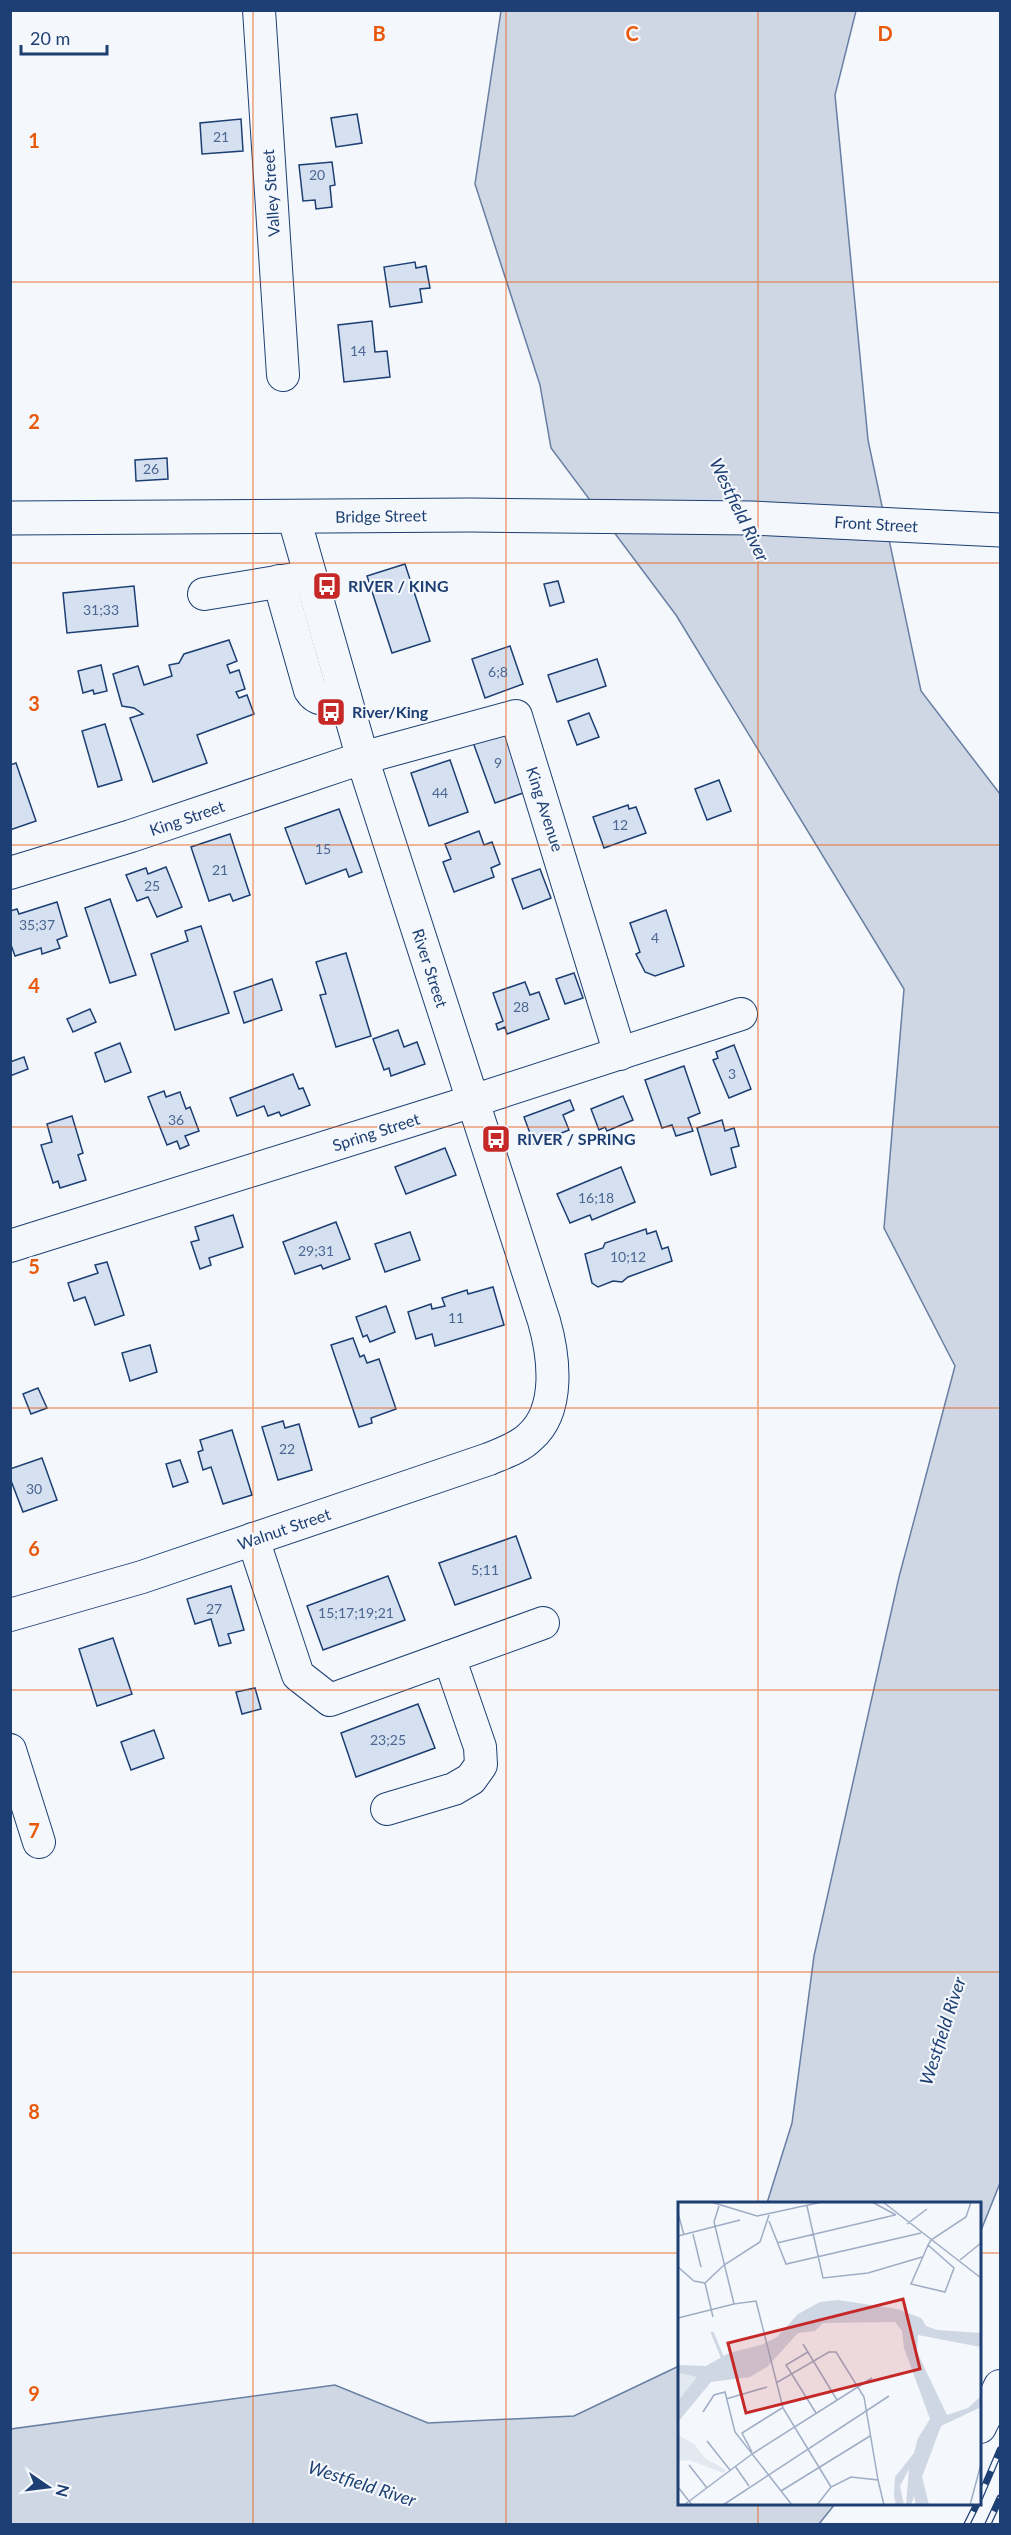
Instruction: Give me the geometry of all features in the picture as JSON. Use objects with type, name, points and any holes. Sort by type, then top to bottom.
[{"type":"main road","name":"Bridge Street","points":[[10,519],[294,518],[471,514],[751,518]]},
{"type":"main road","name":"Front Street","points":[[751,518],[1000,530]]},
{"type":"street","name":"Valley Street","points":[[259,10],[283,375]]},
{"type":"street","name":"River Street","points":[[294,518],[362,758],[550,1341],[552,1377],[544,1419]]},
{"type":"street","points":[[204,594],[310,576]]},
{"type":"street","points":[[279,581],[310,690],[321,700],[345,697]]},
{"type":"street","name":"King Avenue","points":[[362,758],[516,716],[620,1054]]},
{"type":"street","name":"King Street","points":[[10,873],[132,836],[362,758]]},
{"type":"street","name":"Spring Street","points":[[10,1246],[741,1014]]},
{"type":"street","name":"Walnut Street","points":[[10,1615],[142,1577],[489,1460],[523,1443],[536,1431],[544,1419]]},
{"type":"street","points":[[254,1539],[298,1675],[330,1700],[543,1623]]},
{"type":"street","points":[[387,1809],[454,1788],[471,1779],[481,1765],[480,1747],[449,1657]]},
{"type":"street","points":[[10,1749],[39,1842]]},
{"type":"street","points":[[981,2425],[1000,2386]]},
{"type":"water","name":"Westfield River","points":[[501,11],[856,11],[835,95],[868,440],[921,691],[1000,794],[1000,2183],[981,2230],[981,2202],[767,2202],[792,2123],[814,1956],[899,1577],[955,1366],[884,1228],[904,989],[676,615],[551,448],[540,385],[475,184]]},
{"type":"water","name":"Westfield River","points":[[678,2366],[678,2505],[834,2505],[819,2524],[11,2524],[11,2429],[335,2385],[428,2423],[574,2416]]},
{"type":"building","points":[[357,114],[362,143],[336,147],[331,118]]},
{"type":"building","points":[[241,119],[243,151],[202,154],[200,123]]},
{"type":"building","points":[[332,162],[335,185],[330,186],[332,207],[316,209],[315,200],[303,201],[299,165]]},
{"type":"building","points":[[415,262],[416,268],[426,266],[430,288],[420,289],[422,302],[390,307],[384,267]]},
{"type":"building","points":[[372,321],[375,352],[387,351],[390,377],[344,382],[338,325]]},
{"type":"building","points":[[167,458],[168,479],[136,481],[135,460]]},
{"type":"building","points":[[405,564],[430,641],[392,653],[367,576]]},
{"type":"building","points":[[558,581],[564,602],[550,606],[544,584]]},
{"type":"building","points":[[134,586],[138,626],[67,633],[63,593]]},
{"type":"building","points":[[229,640],[237,661],[227,665],[230,673],[239,670],[245,689],[236,692],[239,698],[247,695],[254,714],[197,735],[207,763],[153,782],[130,718],[143,714],[134,708],[122,706],[113,674],[138,666],[144,685],[172,676],[169,665],[179,663],[184,654]]},
{"type":"building","points":[[510,646],[523,684],[485,698],[472,659]]},
{"type":"building","points":[[597,659],[606,686],[557,702],[548,675]]},
{"type":"building","points":[[101,665],[107,691],[94,694],[93,690],[83,693],[78,671]]},
{"type":"building","points":[[589,713],[599,737],[577,745],[568,721]]},
{"type":"building","points":[[501,723],[526,792],[495,803],[470,734]]},
{"type":"building","points":[[105,724],[122,780],[98,787],[82,731]]},
{"type":"building","points":[[450,760],[468,812],[429,826],[411,773]]},
{"type":"building","points":[[16,763],[36,821],[10,830],[10,765]]},
{"type":"building","points":[[719,780],[731,811],[707,820],[695,789]]},
{"type":"building","points":[[628,805],[629,809],[636,807],[646,833],[604,848],[593,817]]},
{"type":"building","points":[[339,809],[362,872],[349,877],[346,869],[306,884],[285,828]]},
{"type":"building","points":[[479,831],[484,845],[492,842],[500,864],[491,868],[494,877],[454,892],[443,862],[451,859],[445,844]]},
{"type":"building","points":[[230,834],[250,895],[233,901],[230,894],[209,901],[191,847]]},
{"type":"building","points":[[166,867],[182,907],[157,917],[148,897],[137,901],[126,875],[146,868],[148,874]]},
{"type":"building","points":[[540,869],[551,898],[523,909],[512,879]]},
{"type":"building","points":[[110,899],[136,975],[110,983],[85,908]]},
{"type":"building","points":[[57,902],[67,936],[57,940],[60,948],[42,954],[41,948],[15,956],[10,942],[10,911],[17,909],[19,914]]},
{"type":"building","points":[[666,910],[684,966],[655,976],[645,972],[636,954],[640,952],[630,923]]},
{"type":"building","points":[[201,926],[229,1013],[175,1030],[151,954],[188,941],[185,931]]},
{"type":"building","points":[[346,953],[371,1036],[336,1047],[320,995],[326,994],[316,962]]},
{"type":"building","points":[[574,973],[583,998],[565,1004],[556,979]]},
{"type":"building","points":[[272,979],[282,1010],[244,1023],[234,992]]},
{"type":"building","points":[[525,982],[530,995],[539,992],[549,1019],[507,1034],[505,1027],[498,1030],[496,1024],[503,1021],[493,993]]},
{"type":"building","points":[[90,1009],[96,1022],[73,1032],[67,1019]]},
{"type":"building","points":[[398,1030],[404,1047],[417,1042],[425,1064],[391,1076],[389,1068],[384,1070],[373,1039]]},
{"type":"building","points":[[120,1043],[131,1072],[105,1082],[95,1053]]},
{"type":"building","points":[[734,1045],[751,1089],[729,1098],[713,1060],[718,1058],[716,1052]]},
{"type":"building","points":[[24,1057],[28,1069],[10,1076],[10,1062]]},
{"type":"building","points":[[684,1066],[700,1113],[688,1118],[693,1131],[676,1136],[672,1125],[662,1128],[645,1080]]},
{"type":"building","points":[[293,1074],[299,1089],[303,1088],[310,1105],[281,1116],[279,1112],[268,1116],[264,1106],[237,1116],[230,1098]]},
{"type":"building","points":[[164,1091],[166,1097],[180,1092],[186,1109],[190,1107],[199,1131],[185,1136],[189,1145],[180,1149],[177,1141],[167,1145],[148,1097]]},
{"type":"building","points":[[623,1096],[633,1120],[607,1131],[605,1127],[599,1130],[591,1109]]},
{"type":"building","points":[[570,1100],[574,1110],[563,1115],[569,1130],[534,1144],[524,1117]]},
{"type":"building","points":[[72,1116],[83,1153],[78,1155],[86,1180],[60,1188],[58,1181],[53,1183],[41,1145],[52,1142],[47,1124]]},
{"type":"building","points":[[722,1120],[725,1131],[734,1128],[739,1146],[731,1148],[736,1167],[711,1175],[697,1128]]},
{"type":"building","points":[[445,1148],[456,1175],[406,1194],[395,1167]]},
{"type":"building","points":[[621,1167],[635,1202],[592,1220],[590,1215],[570,1223],[557,1194]]},
{"type":"building","points":[[233,1215],[243,1247],[209,1258],[211,1265],[200,1269],[191,1242],[199,1240],[195,1227]]},
{"type":"building","points":[[336,1222],[350,1259],[323,1269],[321,1265],[295,1274],[283,1242]]},
{"type":"building","points":[[646,1229],[647,1234],[656,1231],[662,1249],[668,1247],[672,1261],[628,1277],[622,1282],[613,1281],[598,1287],[592,1283],[585,1254],[603,1248],[605,1243]]},
{"type":"building","points":[[410,1232],[420,1260],[385,1272],[375,1244]]},
{"type":"building","points":[[107,1262],[124,1315],[95,1325],[85,1297],[74,1301],[68,1283],[98,1273],[95,1265]]},
{"type":"building","points":[[493,1287],[504,1325],[435,1346],[432,1334],[416,1339],[408,1312],[431,1304],[432,1309],[445,1306],[442,1298],[467,1290],[468,1294]]},
{"type":"building","points":[[386,1306],[395,1332],[370,1342],[367,1335],[363,1337],[356,1317]]},
{"type":"building","points":[[353,1338],[360,1357],[364,1355],[367,1363],[379,1359],[396,1409],[371,1418],[372,1423],[359,1427],[331,1345]]},
{"type":"building","points":[[150,1345],[157,1372],[130,1381],[122,1353]]},
{"type":"building","points":[[38,1388],[47,1408],[31,1414],[23,1394]]},
{"type":"building","points":[[283,1421],[285,1428],[299,1424],[312,1470],[278,1480],[262,1427]]},
{"type":"building","points":[[232,1430],[252,1495],[223,1504],[211,1467],[203,1470],[198,1452],[203,1450],[200,1440]]},
{"type":"building","points":[[42,1458],[57,1500],[23,1512],[10,1478],[10,1469]]},
{"type":"building","points":[[180,1460],[188,1482],[173,1487],[166,1464]]},
{"type":"building","points":[[516,1536],[531,1578],[455,1605],[439,1563]]},
{"type":"building","points":[[388,1576],[405,1620],[323,1650],[307,1606]]},
{"type":"building","points":[[231,1586],[244,1630],[228,1634],[231,1643],[219,1646],[211,1619],[195,1624],[187,1599]]},
{"type":"building","points":[[113,1638],[132,1694],[97,1706],[79,1649]]},
{"type":"building","points":[[255,1688],[261,1709],[242,1714],[236,1692]]},
{"type":"building","points":[[418,1704],[435,1748],[356,1777],[341,1733]]},
{"type":"building","points":[[154,1730],[164,1758],[131,1770],[121,1742]]},
{"type":"railway","points":[[981,2495],[1000,2450]]},
{"type":"railway","points":[[988,2524],[1000,2498]]},
{"type":"railway","points":[[967,2524],[976,2505]]},
{"type":"place","name":"RIVER / KING","points":[[327,586]]},
{"type":"place","name":"River/King","points":[[331,712]]},
{"type":"place","name":"RIVER / SPRING","points":[[496,1139]]}]
